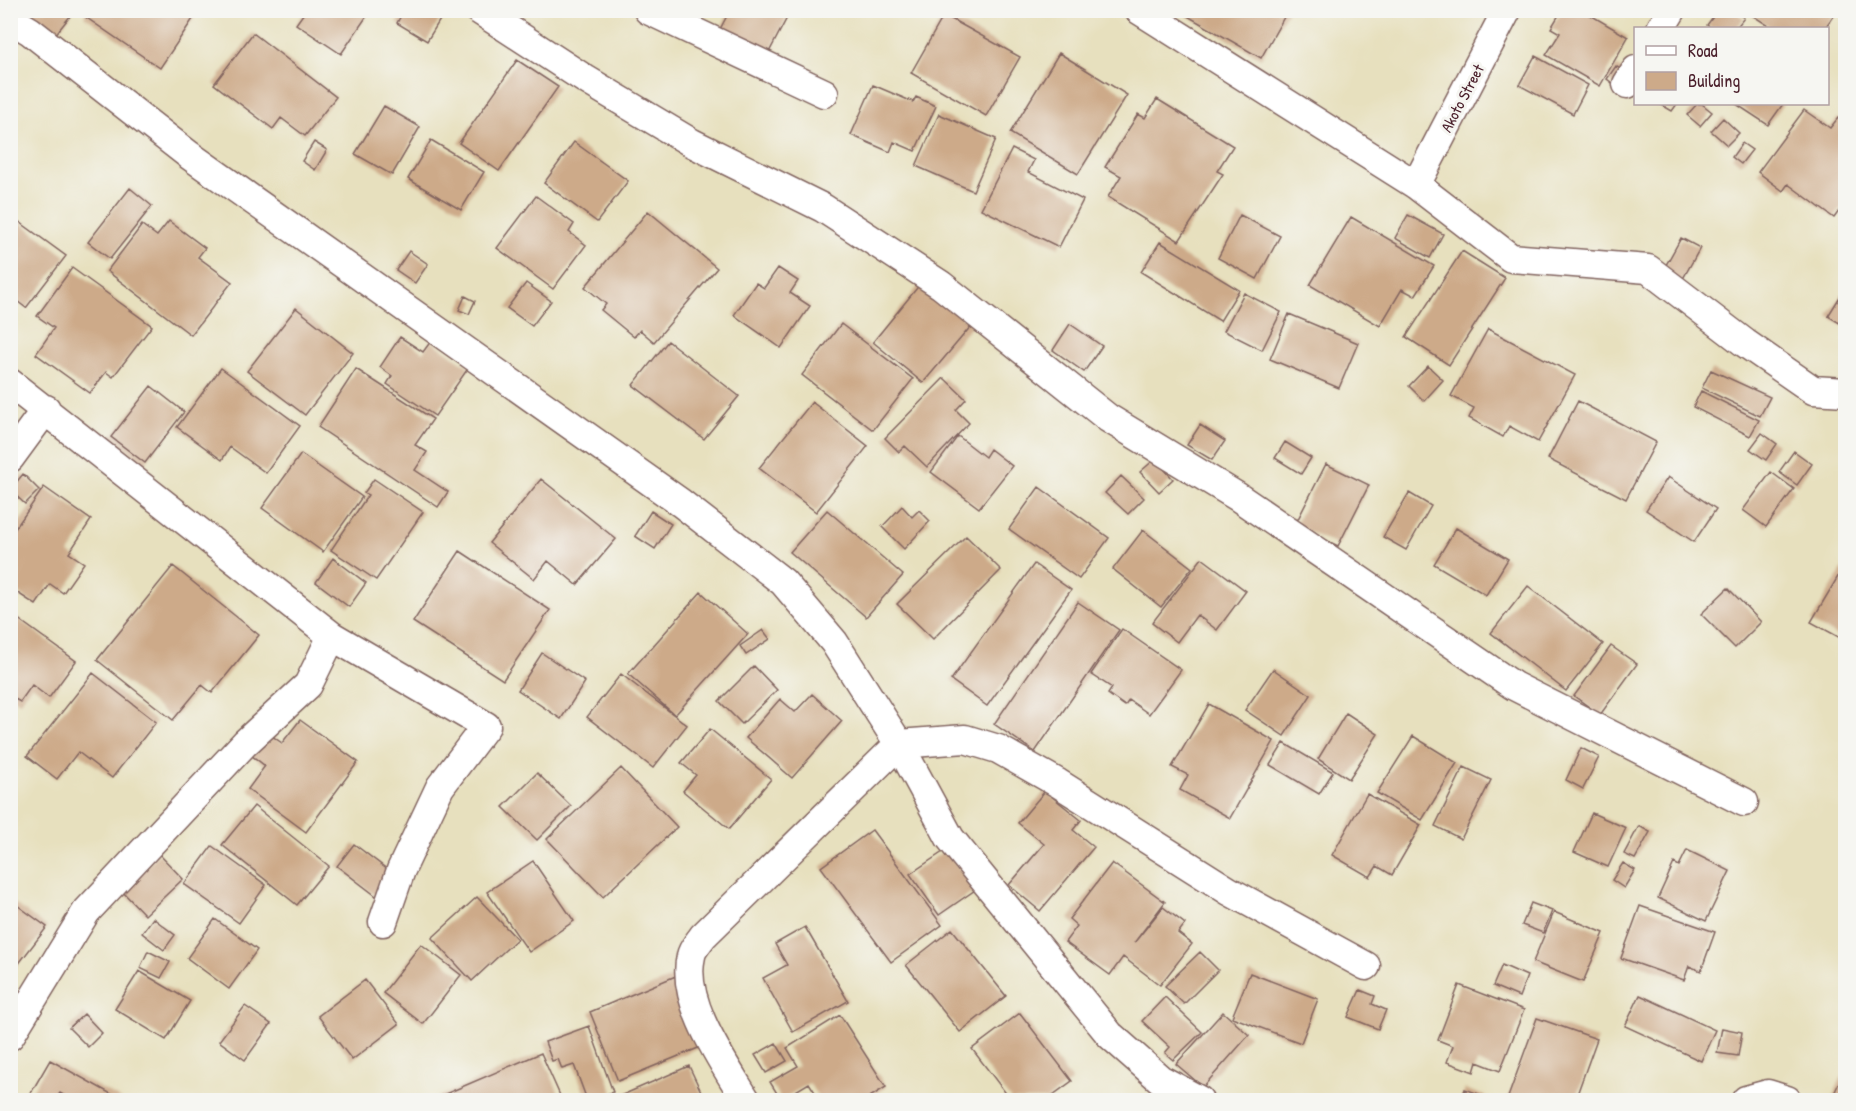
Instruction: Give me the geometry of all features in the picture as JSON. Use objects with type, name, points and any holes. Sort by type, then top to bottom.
[{"type":"street","points":[[479,10],[585,79],[692,142],[823,208],[941,285],[1108,418],[1238,497],[1514,686],[1744,802]]},
{"type":"street","points":[[648,10],[824,93]]},
{"type":"street","name":"Akoto Street","points":[[1416,185],[1507,10]]},
{"type":"street","points":[[1662,27],[1672,10]]},
{"type":"street","points":[[1154,16],[1416,185],[1511,258],[1648,269],[1745,343],[1813,390],[1845,392]]},
{"type":"street","points":[[10,18],[30,31],[189,155],[681,503],[783,582],[834,642],[899,744],[950,838],[1110,1035],[1160,1079],[1199,1101]]},
{"type":"street","points":[[10,383],[332,636],[486,726],[440,788],[401,870],[382,922]]},
{"type":"street","points":[[10,458],[46,409]]},
{"type":"street","points":[[10,1036],[86,912],[244,743],[308,685],[332,636]]},
{"type":"street","points":[[746,1101],[701,1020],[691,984],[691,955],[703,936],[899,744],[965,740],[998,749],[1031,766],[1229,891],[1366,966]]},
{"type":"street","points":[[1746,1101],[1768,1094],[1787,1101]]},
{"type":"building","points":[[22,10],[65,10],[71,15],[55,35]]},
{"type":"building","points":[[88,10],[199,10],[160,68],[84,16]]},
{"type":"building","points":[[306,10],[371,10],[341,54],[296,24]]},
{"type":"building","points":[[404,10],[446,10],[427,41],[397,23]]},
{"type":"building","points":[[679,10],[706,10],[700,21]]},
{"type":"building","points":[[730,10],[791,10],[765,60],[717,35]]},
{"type":"building","points":[[1177,10],[1288,10],[1261,58]]},
{"type":"building","points":[[1562,10],[1569,14],[1571,10],[1582,10],[1628,37],[1600,86],[1546,55],[1560,33],[1551,28]]},
{"type":"building","points":[[1718,10],[1728,10],[1733,14],[1735,12],[1744,18],[1737,27],[1710,27],[1707,25]]},
{"type":"building","points":[[1744,10],[1837,10],[1826,27],[1770,27]]},
{"type":"building","points":[[944,15],[1020,57],[986,116],[911,73]]},
{"type":"building","points":[[253,33],[336,97],[305,136],[281,118],[273,129],[214,84]]},
{"type":"building","points":[[1059,53],[1127,95],[1078,174],[1010,133]]},
{"type":"building","points":[[1535,56],[1588,85],[1573,114],[1519,85]]},
{"type":"building","points":[[517,60],[558,87],[499,171],[459,143]]},
{"type":"building","points":[[1616,66],[1628,75],[1619,88],[1607,79]]},
{"type":"building","points":[[873,85],[913,102],[916,97],[936,106],[915,151],[894,142],[890,152],[851,135]]},
{"type":"building","points":[[1157,99],[1233,146],[1217,171],[1223,174],[1179,241],[1108,197],[1121,176],[1105,167],[1138,114],[1145,118]]},
{"type":"building","points":[[1662,105],[1676,105],[1672,111]]},
{"type":"building","points":[[1696,105],[1703,105],[1712,112],[1700,126],[1687,115]]},
{"type":"building","points":[[1738,105],[1782,105],[1768,125]]},
{"type":"building","points":[[384,106],[420,127],[392,175],[355,154]]},
{"type":"building","points":[[1804,110],[1830,128],[1838,118],[1846,123],[1846,210],[1842,207],[1834,218],[1788,184],[1783,191],[1758,172]]},
{"type":"building","points":[[939,114],[996,139],[973,191],[916,166]]},
{"type":"building","points":[[1723,118],[1739,133],[1727,145],[1711,131]]},
{"type":"building","points":[[431,140],[484,172],[461,210],[408,179]]},
{"type":"building","points":[[314,142],[327,150],[315,170],[302,161]]},
{"type":"building","points":[[574,142],[628,181],[597,222],[544,183]]},
{"type":"building","points":[[1742,143],[1752,150],[1741,164],[1732,157]]},
{"type":"building","points":[[1012,149],[1034,160],[1028,172],[1083,200],[1059,247],[981,209]]},
{"type":"building","points":[[130,188],[152,206],[110,259],[88,242]]},
{"type":"building","points":[[536,196],[574,224],[569,232],[586,245],[553,289],[497,248]]},
{"type":"building","points":[[648,211],[717,268],[654,342],[640,330],[634,337],[601,310],[606,304],[585,287]]},
{"type":"building","points":[[10,215],[66,256],[26,308],[13,298],[10,301]]},
{"type":"building","points":[[1240,215],[1280,236],[1257,279],[1218,258]]},
{"type":"building","points":[[1408,215],[1443,234],[1430,258],[1395,238]]},
{"type":"building","points":[[1351,217],[1434,266],[1415,296],[1402,289],[1380,326],[1310,285]]},
{"type":"building","points":[[169,221],[205,248],[198,257],[232,282],[191,335],[107,271],[142,225],[157,236]]},
{"type":"building","points":[[1681,238],[1700,248],[1680,284],[1661,274]]},
{"type":"building","points":[[1160,242],[1239,290],[1220,321],[1141,272]]},
{"type":"building","points":[[409,251],[428,264],[415,283],[396,270]]},
{"type":"building","points":[[1462,251],[1505,278],[1449,365],[1406,337]]},
{"type":"building","points":[[72,268],[152,326],[113,377],[106,372],[90,393],[36,354],[54,328],[37,316]]},
{"type":"building","points":[[778,268],[798,281],[790,293],[810,306],[781,348],[734,315],[756,283],[764,288]]},
{"type":"building","points":[[526,283],[551,301],[532,326],[507,308]]},
{"type":"building","points":[[921,283],[972,325],[923,383],[873,342]]},
{"type":"building","points":[[1846,287],[1846,327],[1828,316]]},
{"type":"building","points":[[1244,293],[1281,312],[1262,350],[1224,331]]},
{"type":"building","points":[[465,296],[475,301],[469,314],[459,310]]},
{"type":"building","points":[[296,308],[353,353],[305,415],[247,371]]},
{"type":"building","points":[[1289,314],[1358,343],[1339,388],[1270,359]]},
{"type":"building","points":[[841,324],[913,379],[873,430],[802,375]]},
{"type":"building","points":[[1070,324],[1102,346],[1084,372],[1053,350]]},
{"type":"building","points":[[1488,329],[1575,375],[1538,442],[1509,426],[1503,437],[1469,418],[1474,408],[1451,396]]},
{"type":"building","points":[[400,337],[423,352],[431,341],[469,367],[435,416],[387,384],[392,376],[380,367]]},
{"type":"building","points":[[668,341],[739,396],[704,439],[633,385]]},
{"type":"building","points":[[1428,366],[1443,380],[1424,401],[1409,386]]},
{"type":"building","points":[[221,368],[300,426],[266,473],[230,447],[222,460],[177,427]]},
{"type":"building","points":[[356,369],[433,419],[415,445],[427,452],[415,470],[448,492],[438,507],[318,427]]},
{"type":"building","points":[[1711,370],[1770,397],[1760,416],[1702,388]]},
{"type":"building","points":[[944,378],[966,399],[956,410],[969,423],[927,467],[905,446],[899,452],[885,438]]},
{"type":"building","points":[[151,386],[184,412],[145,463],[111,437]]},
{"type":"building","points":[[1701,391],[1759,420],[1750,436],[1693,407]]},
{"type":"building","points":[[1578,401],[1656,442],[1626,499],[1548,459]]},
{"type":"building","points":[[812,402],[868,446],[816,512],[759,468]]},
{"type":"building","points":[[1200,425],[1225,441],[1212,460],[1187,445]]},
{"type":"building","points":[[1762,433],[1777,444],[1766,460],[1750,449]]},
{"type":"building","points":[[958,436],[985,457],[990,449],[1012,466],[979,508],[931,472]]},
{"type":"building","points":[[1285,442],[1311,458],[1301,474],[1275,458]]},
{"type":"building","points":[[1794,451],[1812,464],[1797,485],[1779,472]]},
{"type":"building","points":[[301,454],[362,497],[323,552],[262,508]]},
{"type":"building","points":[[1155,459],[1173,479],[1159,492],[1140,472]]},
{"type":"building","points":[[1326,464],[1369,485],[1338,546],[1295,525]]},
{"type":"building","points":[[1771,472],[1794,489],[1766,527],[1743,510]]},
{"type":"building","points":[[23,474],[39,490],[25,504],[10,490]]},
{"type":"building","points":[[1121,476],[1144,498],[1128,514],[1105,493]]},
{"type":"building","points":[[1668,477],[1716,509],[1694,542],[1646,510]]},
{"type":"building","points":[[374,479],[423,512],[376,580],[331,550],[368,495],[364,493]]},
{"type":"building","points":[[541,479],[616,539],[577,585],[548,561],[534,579],[489,543]]},
{"type":"building","points":[[44,487],[91,520],[69,553],[84,563],[63,593],[50,584],[36,605],[10,588],[10,536]]},
{"type":"building","points":[[1039,487],[1109,538],[1079,579],[1009,529]]},
{"type":"building","points":[[1409,493],[1431,506],[1406,550],[1383,537]]},
{"type":"building","points":[[902,506],[912,517],[919,510],[930,521],[904,549],[882,527]]},
{"type":"building","points":[[827,510],[903,575],[866,617],[790,552]]},
{"type":"building","points":[[651,511],[671,524],[655,549],[635,536]]},
{"type":"building","points":[[1456,528],[1508,559],[1486,595],[1434,564]]},
{"type":"building","points":[[1143,530],[1192,568],[1161,607],[1113,569]]},
{"type":"building","points":[[966,536],[1001,570],[933,639],[897,604]]},
{"type":"building","points":[[460,551],[550,610],[503,680],[413,622]]},
{"type":"building","points":[[333,558],[366,583],[349,607],[316,582]]},
{"type":"building","points":[[1202,558],[1246,591],[1217,630],[1197,615],[1177,642],[1152,623]]},
{"type":"building","points":[[1846,563],[1846,641],[1811,622]]},
{"type":"building","points":[[1034,564],[1071,590],[987,706],[951,680]]},
{"type":"building","points":[[173,566],[259,635],[212,693],[202,685],[173,720],[97,660]]},
{"type":"building","points":[[1528,586],[1603,644],[1566,691],[1491,633]]},
{"type":"building","points":[[1728,588],[1761,622],[1735,648],[1701,614]]},
{"type":"building","points":[[701,592],[748,634],[675,715],[628,674]]},
{"type":"building","points":[[1078,602],[1119,630],[1035,752],[994,724]]},
{"type":"building","points":[[10,613],[76,661],[49,698],[32,685],[20,702],[10,696]]},
{"type":"building","points":[[1122,629],[1181,670],[1149,714],[1129,700],[1125,706],[1108,694],[1112,688],[1091,674]]},
{"type":"building","points":[[763,630],[770,639],[746,655],[740,646]]},
{"type":"building","points":[[1611,646],[1637,664],[1600,715],[1574,696]]},
{"type":"building","points":[[542,653],[585,682],[561,719],[518,690]]},
{"type":"building","points":[[754,666],[777,690],[742,724],[719,701]]},
{"type":"building","points":[[1273,669],[1311,695],[1284,736],[1245,710]]},
{"type":"building","points":[[93,673],[156,722],[112,778],[78,752],[57,779],[27,756]]},
{"type":"building","points":[[621,674],[687,725],[653,768],[587,717]]},
{"type":"building","points":[[812,694],[842,721],[792,778],[746,738],[780,699],[795,712]]},
{"type":"building","points":[[1209,704],[1274,741],[1230,818],[1180,790],[1188,775],[1172,767]]},
{"type":"building","points":[[1346,713],[1378,734],[1349,779],[1318,759]]},
{"type":"building","points":[[300,720],[358,762],[306,832],[248,789],[265,766],[246,751],[262,729],[282,743]]},
{"type":"building","points":[[710,729],[771,779],[729,829],[683,791],[696,775],[681,763]]},
{"type":"building","points":[[1413,736],[1457,763],[1422,820],[1377,793]]},
{"type":"building","points":[[1284,743],[1333,772],[1319,794],[1270,765]]},
{"type":"building","points":[[1581,748],[1599,757],[1583,789],[1566,780]]},
{"type":"building","points":[[1464,767],[1491,780],[1461,839],[1435,826]]},
{"type":"building","points":[[621,768],[677,827],[603,897],[547,839]]},
{"type":"building","points":[[537,773],[571,806],[537,840],[503,807]]},
{"type":"building","points":[[1045,791],[1081,820],[1073,830],[1094,847],[1040,911],[1009,885],[1044,844],[1018,823]]},
{"type":"building","points":[[1367,794],[1421,825],[1392,875],[1377,866],[1370,877],[1332,855]]},
{"type":"building","points":[[254,806],[329,866],[297,905],[222,845]]},
{"type":"building","points":[[1592,813],[1626,828],[1608,867],[1574,852]]},
{"type":"building","points":[[1639,826],[1650,832],[1635,859],[1624,854]]},
{"type":"building","points":[[872,830],[942,925],[891,962],[821,867]]},
{"type":"building","points":[[354,844],[397,877],[380,899],[337,866]]},
{"type":"building","points":[[212,846],[266,885],[239,923],[184,884]]},
{"type":"building","points":[[946,850],[975,890],[939,915],[910,874]]},
{"type":"building","points":[[1687,850],[1730,871],[1706,921],[1658,898],[1674,863],[1679,866]]},
{"type":"building","points":[[159,854],[183,879],[145,915],[121,890]]},
{"type":"building","points":[[533,861],[574,921],[529,952],[487,892]]},
{"type":"building","points":[[1112,863],[1165,902],[1134,943],[1163,907],[1185,924],[1178,933],[1192,944],[1160,985],[1123,957],[1110,975],[1065,942],[1077,926],[1069,919]]},
{"type":"building","points":[[1623,863],[1635,870],[1624,888],[1612,880]]},
{"type":"building","points":[[477,897],[517,939],[472,981],[432,938]]},
{"type":"building","points":[[10,900],[47,927],[10,975]]},
{"type":"building","points":[[1531,903],[1552,911],[1543,933],[1522,925]]},
{"type":"building","points":[[1640,906],[1715,932],[1701,971],[1689,966],[1684,980],[1621,958]]},
{"type":"building","points":[[1554,912],[1604,933],[1583,982],[1533,962]]},
{"type":"building","points":[[153,918],[175,935],[164,950],[142,933]]},
{"type":"building","points":[[215,919],[257,950],[229,989],[187,958]]},
{"type":"building","points":[[805,927],[848,1001],[793,1032],[763,978],[787,965],[775,944]]},
{"type":"building","points":[[952,929],[1006,996],[960,1032],[906,965]]},
{"type":"building","points":[[421,944],[461,975],[423,1024],[383,993]]},
{"type":"building","points":[[148,951],[170,962],[161,978],[140,968]]},
{"type":"building","points":[[1200,952],[1218,970],[1184,1004],[1165,986]]},
{"type":"building","points":[[1502,965],[1527,976],[1519,997],[1493,986]]},
{"type":"building","points":[[139,971],[190,1001],[166,1040],[115,1009]]},
{"type":"building","points":[[1250,973],[1318,999],[1301,1043],[1232,1017]]},
{"type":"building","points":[[678,975],[708,1044],[618,1081],[590,1012]]},
{"type":"building","points":[[365,980],[399,1024],[352,1060],[318,1016]]},
{"type":"building","points":[[1459,985],[1524,1010],[1500,1071],[1477,1062],[1474,1072],[1447,1062],[1453,1046],[1438,1040]]},
{"type":"building","points":[[1360,990],[1375,996],[1372,1004],[1386,1010],[1378,1029],[1348,1017]]},
{"type":"building","points":[[1640,995],[1715,1030],[1701,1061],[1625,1026]]},
{"type":"building","points":[[1165,997],[1202,1032],[1173,1060],[1165,1053],[1170,1047],[1142,1021]]},
{"type":"building","points":[[245,1006],[271,1024],[245,1060],[219,1041]]},
{"type":"building","points":[[1223,1012],[1249,1035],[1203,1087],[1176,1064]]},
{"type":"building","points":[[1020,1013],[1072,1081],[1046,1100],[1011,1100],[972,1049]]},
{"type":"building","points":[[84,1014],[102,1033],[88,1047],[69,1028]]},
{"type":"building","points":[[840,1015],[886,1087],[865,1100],[820,1100],[809,1083],[781,1100],[770,1082],[798,1066],[787,1048]]},
{"type":"building","points":[[1537,1018],[1597,1039],[1575,1100],[1507,1100]]},
{"type":"building","points":[[589,1026],[613,1092],[587,1100],[574,1065],[562,1069],[558,1059],[552,1061],[545,1042]]},
{"type":"building","points":[[1722,1028],[1742,1032],[1738,1056],[1717,1053]]},
{"type":"building","points":[[776,1043],[787,1061],[766,1073],[755,1055]]},
{"type":"building","points":[[541,1053],[562,1100],[437,1100],[436,1098]]},
{"type":"building","points":[[50,1060],[122,1100],[72,1100],[60,1093],[55,1100],[28,1098]]},
{"type":"building","points":[[689,1066],[705,1100],[611,1100]]},
{"type":"building","points":[[1846,1068],[1846,1100],[1831,1100]]},
{"type":"building","points":[[1465,1089],[1495,1100],[1461,1100]]}]
